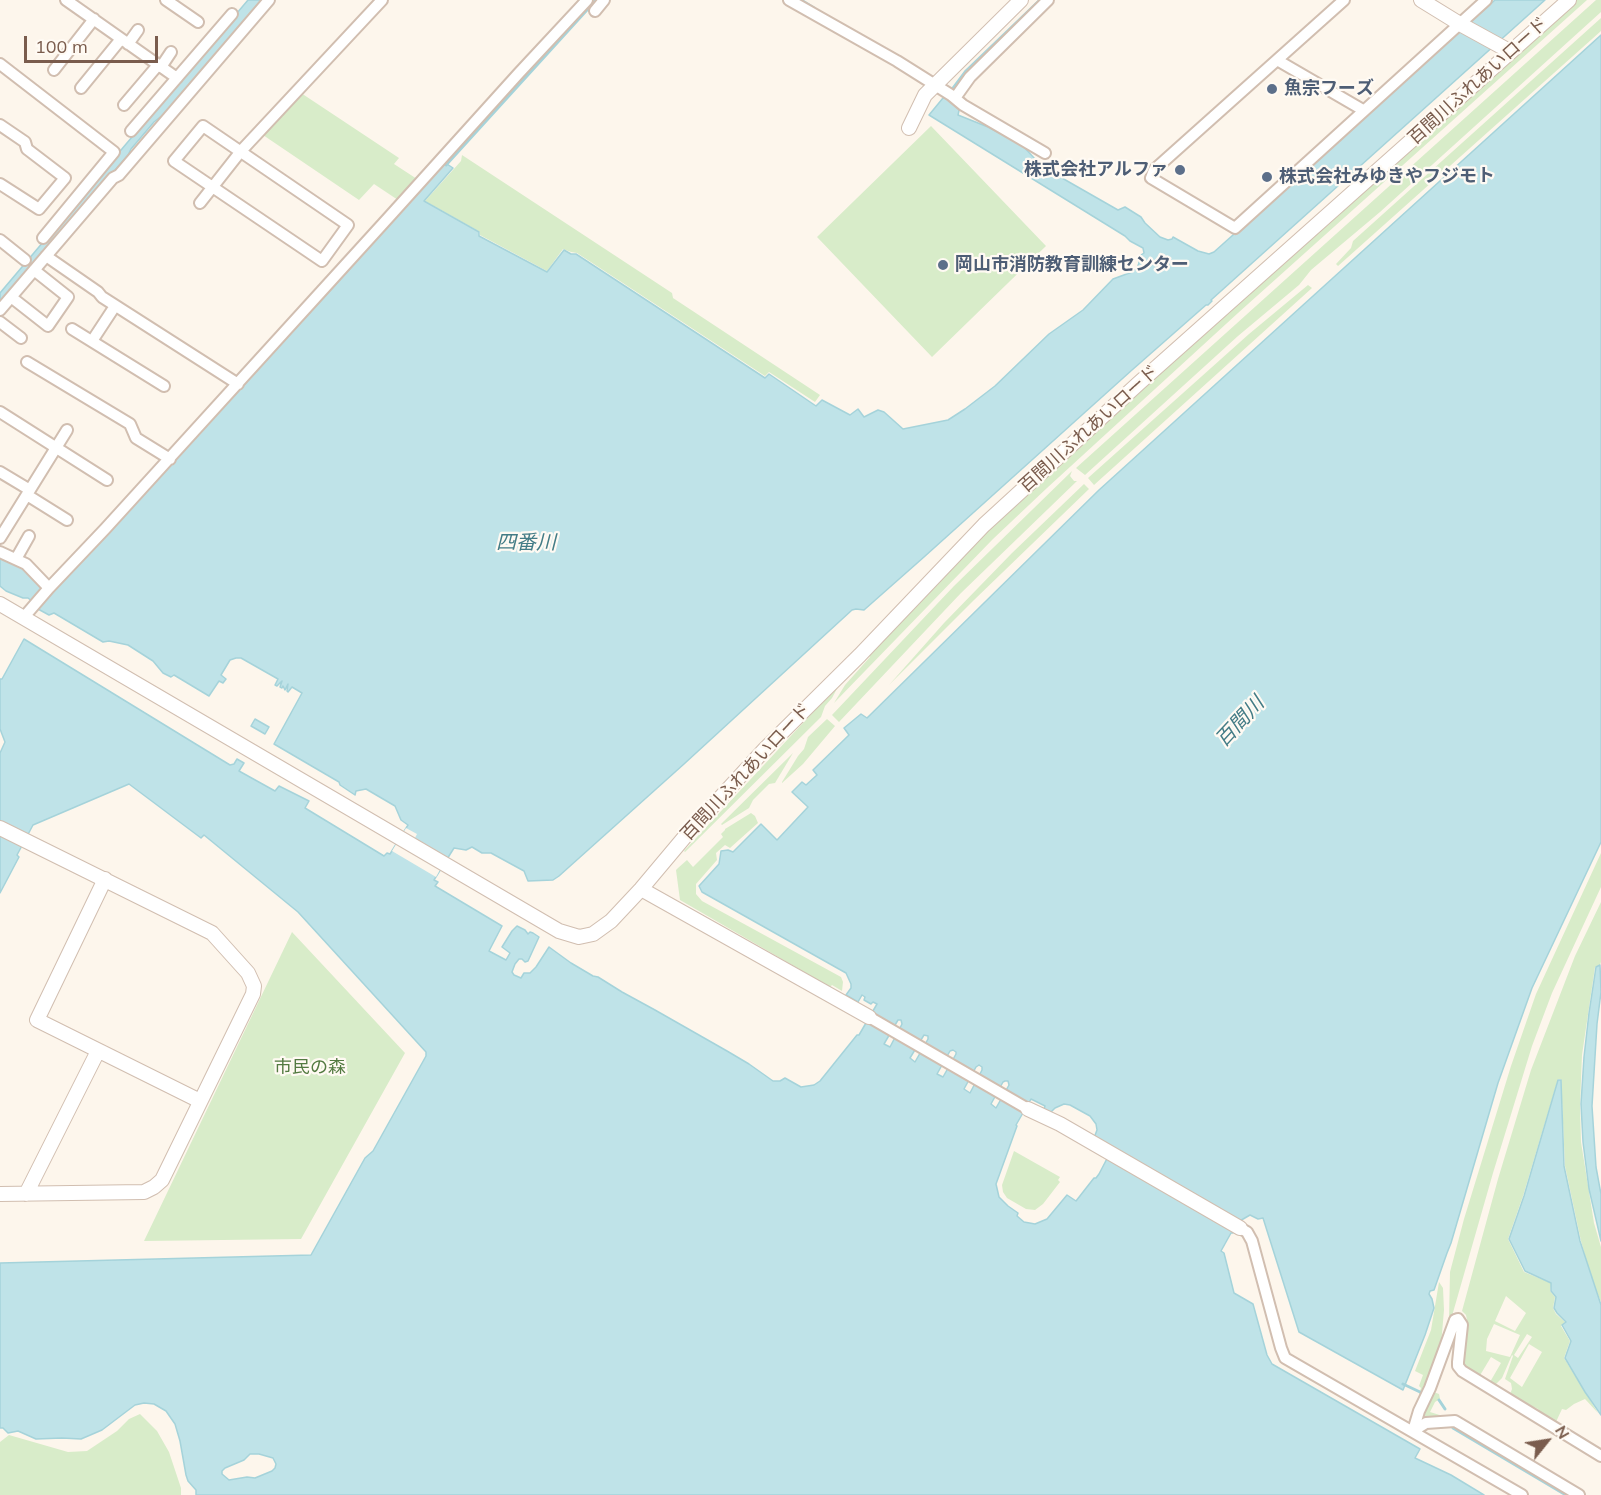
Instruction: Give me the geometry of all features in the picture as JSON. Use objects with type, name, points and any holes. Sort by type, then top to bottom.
[{"type":"street","points":[[66,0],[177,78]]},
{"type":"street","points":[[166,0],[198,21]]},
{"type":"street","points":[[0,310],[269,0]]},
{"type":"street","points":[[200,203],[241,151],[382,0]]},
{"type":"street","points":[[24,617],[587,0]]},
{"type":"street","points":[[595,11],[604,0]]},
{"type":"street","points":[[789,0],[897,61],[963,105],[1045,153]]},
{"type":"street","points":[[909,128],[925,95],[1021,0]]},
{"type":"street","points":[[951,96],[1048,0]]},
{"type":"street","points":[[1344,0],[1154,170],[1151,178],[1235,228],[1363,110],[1463,26],[1486,0]]},
{"type":"street","points":[[1421,0],[1511,52]]},
{"type":"street","name":"百間川ふれあいロード","points":[[0,604],[559,931],[579,937],[593,934],[605,927],[757,758],[820,693],[860,656],[984,525],[1139,383],[1569,0]]},
{"type":"street","points":[[131,131],[232,14]]},
{"type":"street","points":[[54,70],[94,19]]},
{"type":"street","points":[[81,88],[138,30]]},
{"type":"street","points":[[124,105],[171,52]]},
{"type":"street","points":[[1277,60],[1363,110]]},
{"type":"street","points":[[0,64],[114,152],[43,238]]},
{"type":"street","points":[[0,125],[25,142],[27,149],[65,178],[39,209],[0,184]]},
{"type":"street","points":[[203,126],[348,225],[322,261],[212,188],[174,161],[203,126]]},
{"type":"street","points":[[0,240],[25,260]]},
{"type":"street","points":[[46,256],[115,306],[238,384]]},
{"type":"street","points":[[11,297],[48,326],[68,297],[34,270]]},
{"type":"street","points":[[92,341],[115,306]]},
{"type":"street","points":[[0,322],[21,338]]},
{"type":"street","points":[[72,329],[164,386]]},
{"type":"street","points":[[27,362],[130,424],[136,438],[170,459]]},
{"type":"street","points":[[0,412],[107,480]]},
{"type":"street","points":[[0,538],[4,523],[29,493],[68,430]]},
{"type":"street","points":[[0,472],[67,520]]},
{"type":"street","points":[[16,559],[29,536]]},
{"type":"street","points":[[0,552],[26,564],[49,589]]},
{"type":"street","points":[[0,828],[212,933],[252,979],[254,986],[253,994],[162,1180],[154,1187],[144,1192],[0,1194]]},
{"type":"street","points":[[105,879],[37,1020],[200,1101]]},
{"type":"street","points":[[641,889],[1247,1232],[1252,1241],[1285,1358],[1522,1495]]},
{"type":"street","points":[[26,1194],[98,1051]]},
{"type":"street","points":[[1413,1431],[1455,1320],[1458,1319],[1462,1325],[1458,1366],[1462,1371],[1601,1456]]},
{"type":"street","points":[[1413,1431],[1426,1423],[1455,1421],[1579,1495]]},
{"type":"green space","points":[[1574,0],[1587,0],[1047,488],[993,539],[834,703],[845,685],[870,657],[868,655],[1016,499]]},
{"type":"green space","points":[[1596,0],[1601,0],[1601,12],[1380,212],[1311,270],[1299,285],[1238,336],[1085,475],[1076,468]]},
{"type":"green space","points":[[1601,18],[1601,31],[1338,266],[1336,264],[1351,248],[1353,241]]},
{"type":"green space","points":[[301,93],[399,158],[394,164],[417,179],[398,200],[374,184],[359,200],[263,135]]},
{"type":"green space","points":[[931,126],[1046,246],[932,357],[817,237]]},
{"type":"green space","points":[[462,155],[672,293],[673,298],[820,395],[815,402],[769,372],[765,376],[577,253],[563,249],[547,271],[480,235],[480,232],[425,201],[461,161]]},
{"type":"green space","points":[[1308,285],[1312,288],[1094,485],[1088,478],[1249,334]]},
{"type":"green space","points":[[1072,471],[1070,476],[1077,481],[961,593],[839,722],[832,715],[954,586]]},
{"type":"green space","points":[[1084,484],[1089,489],[889,685],[944,623]]},
{"type":"green space","points":[[840,683],[825,706],[821,717],[685,852],[684,851]]},
{"type":"green space","points":[[827,719],[835,726],[803,764],[782,783],[804,749],[808,737]]},
{"type":"green space","points":[[793,753],[775,783],[769,784],[753,800],[749,808],[721,824]]},
{"type":"green space","points":[[751,813],[758,823],[730,848],[725,845],[716,853],[717,860],[696,884],[696,894],[702,901],[841,977],[842,991],[832,985],[830,987],[680,900],[676,870],[687,860],[693,867],[723,837],[721,834],[725,829]]},
{"type":"green space","points":[[1601,853],[1601,887],[1552,993],[1532,1046],[1450,1323],[1450,1272],[1511,1066],[1536,994]]},
{"type":"green space","points":[[1601,902],[1601,962],[1595,967],[1582,1055],[1580,1106],[1581,1142],[1594,1223],[1601,1247],[1601,1302],[1581,1241],[1565,1166],[1561,1079],[1558,1079],[1508,1239],[1524,1272],[1551,1283],[1550,1291],[1555,1297],[1553,1308],[1565,1322],[1561,1326],[1570,1341],[1564,1358],[1598,1413],[1585,1399],[1566,1410],[1562,1409],[1555,1424],[1538,1409],[1509,1397],[1512,1389],[1511,1383],[1505,1379],[1512,1355],[1502,1378],[1495,1385],[1483,1379],[1490,1382],[1501,1363],[1491,1357],[1479,1377],[1462,1368],[1462,1349],[1467,1320],[1462,1311],[1531,1070],[1575,956]],"holes":[[[1506,1296],[1526,1313],[1515,1331],[1495,1321]],[[1494,1324],[1520,1335],[1510,1357],[1486,1351],[1487,1339]],[[1527,1334],[1532,1337],[1518,1358],[1514,1355]],[[1529,1344],[1542,1352],[1522,1387],[1510,1378]]]},
{"type":"green space","name":"市民の森","points":[[292,932],[405,1053],[301,1239],[144,1241]]},
{"type":"green space","points":[[1014,1151],[1060,1177],[1058,1180],[1060,1182],[1043,1204],[1035,1210],[1026,1209],[1007,1198],[1003,1192],[1002,1185]]},
{"type":"green space","points":[[1439,1282],[1443,1288],[1444,1310],[1441,1345],[1421,1395],[1419,1386],[1423,1375],[1415,1371],[1431,1330]]},
{"type":"green space","points":[[1431,1391],[1439,1394],[1440,1399],[1435,1402],[1430,1412],[1446,1417],[1424,1419],[1423,1413]]},
{"type":"green space","points":[[140,1414],[157,1431],[169,1452],[181,1488],[181,1495],[0,1495],[0,1442],[9,1435],[68,1452],[87,1451],[117,1431],[129,1419]]},
{"type":"water","points":[[248,0],[262,0],[164,114],[154,122],[0,305],[0,293]]},
{"type":"water","points":[[1495,0],[1545,0],[1208,305],[864,610],[852,610],[559,876],[553,880],[528,881],[524,871],[491,853],[482,853],[472,847],[466,850],[454,848],[434,880],[438,882],[435,886],[502,926],[489,951],[506,960],[510,953],[502,947],[517,926],[528,934],[530,932],[539,937],[528,961],[519,959],[515,964],[512,972],[514,975],[521,978],[524,973],[530,973],[549,947],[571,963],[727,1051],[773,1081],[785,1078],[801,1087],[814,1085],[820,1081],[859,1035],[877,1004],[864,1000],[865,997],[862,995],[858,1002],[846,995],[851,984],[846,973],[702,892],[699,886],[719,864],[721,851],[733,852],[761,824],[777,840],[808,807],[792,792],[802,782],[806,785],[817,775],[813,770],[849,735],[844,728],[861,714],[867,718],[1099,490],[1601,35],[1601,842],[1532,988],[1498,1083],[1451,1243],[1434,1290],[1429,1294],[1434,1308],[1403,1390],[1299,1332],[1263,1218],[1258,1219],[1250,1215],[1238,1222],[1221,1251],[1224,1253],[1234,1293],[1253,1304],[1267,1355],[1272,1364],[1420,1449],[1415,1458],[1451,1475],[1484,1495],[196,1495],[196,1490],[186,1475],[175,1424],[166,1411],[154,1404],[135,1405],[102,1430],[81,1439],[36,1439],[18,1431],[8,1433],[0,1428],[0,1263],[311,1255],[365,1158],[373,1151],[426,1056],[426,1052],[298,912],[204,835],[201,838],[129,784],[33,825],[0,893],[0,753],[5,742],[0,729],[0,679],[24,639],[230,765],[234,764],[237,759],[244,763],[239,771],[275,791],[279,786],[309,801],[305,808],[384,856],[387,853],[390,854],[408,825],[401,820],[395,806],[366,789],[356,791],[355,795],[339,782],[274,744],[302,693],[292,687],[288,692],[288,684],[285,690],[283,686],[280,687],[282,681],[277,686],[275,685],[278,679],[241,658],[236,658],[230,660],[221,675],[226,679],[223,683],[219,681],[209,696],[174,675],[171,677],[163,673],[153,661],[128,645],[103,642],[54,613],[49,615],[38,609],[38,606],[28,598],[6,591],[0,586],[0,555],[27,567],[49,593],[174,461],[444,162],[453,168],[424,201],[479,232],[479,236],[547,272],[564,250],[576,254],[765,378],[769,374],[816,406],[822,400],[850,415],[858,409],[864,417],[878,410],[884,412],[903,429],[948,420],[965,409],[995,386],[1049,334],[1083,310],[1113,279],[1137,268],[1138,257],[1144,253],[1143,248],[1125,236],[929,115],[943,98],[960,106],[958,115],[988,127],[1022,145],[1036,160],[1055,174],[1118,210],[1125,207],[1141,217],[1160,237],[1168,240],[1173,237],[1198,251],[1209,254],[1214,252]],"holes":[[[898,1020],[901,1020],[902,1024],[890,1047],[884,1044]],[[924,1035],[928,1036],[915,1062],[910,1058]],[[950,1051],[956,1052],[943,1077],[937,1074]],[[979,1065],[982,1067],[970,1093],[964,1089],[976,1067]],[[1008,1081],[1009,1085],[996,1108],[991,1104],[1003,1082]],[[1031,1099],[1045,1106],[1044,1109],[1050,1113],[1064,1104],[1070,1105],[1090,1116],[1096,1124],[1097,1130],[1094,1138],[1112,1149],[1099,1174],[1076,1201],[1067,1195],[1047,1219],[1035,1224],[1024,1222],[1017,1216],[1018,1213],[999,1197],[996,1184],[1017,1126]],[[250,1454],[273,1458],[276,1464],[272,1471],[255,1478],[229,1480],[222,1474],[225,1468],[244,1460]]]},
{"type":"water","points":[[255,719],[269,727],[265,734],[251,726]]},
{"type":"water","points":[[1600,965],[1601,992],[1592,1106],[1596,1167],[1601,1194],[1601,1241],[1589,1189],[1581,1104],[1589,1013],[1596,967]]},
{"type":"water","points":[[1558,1080],[1561,1080],[1564,1166],[1580,1241],[1601,1305],[1601,1415],[1565,1358],[1571,1341],[1562,1325],[1566,1322],[1554,1308],[1556,1297],[1551,1291],[1551,1283],[1525,1271],[1509,1239]]},
{"type":"pier","points":[[406,828],[417,834],[415,838],[447,857],[436,877],[392,851]]},
{"type":"waterway","points":[[446,165],[596,0]]},
{"type":"waterway","points":[[801,0],[814,8]]},
{"type":"waterway","points":[[951,91],[966,71],[1040,0]]},
{"type":"waterway","points":[[1403,1384],[1420,1392]]},
{"type":"waterway","points":[[1439,1400],[1445,1409]]},
{"type":"waterway","points":[[1451,1425],[1566,1495]]},
{"type":"place","name":"魚宗フーズ","points":[[1272,89]]},
{"type":"place","name":"株式会社アルファ","points":[[1180,170]]},
{"type":"place","name":"株式会社みゆきやフジモト","points":[[1267,177]]},
{"type":"place","name":"岡山市消防教育訓練センター","points":[[943,265]]},
{"type":"water label","name":"四番川","points":[[526,543]]},
{"type":"water label","name":"百間川","points":[[1240,722]]}]
